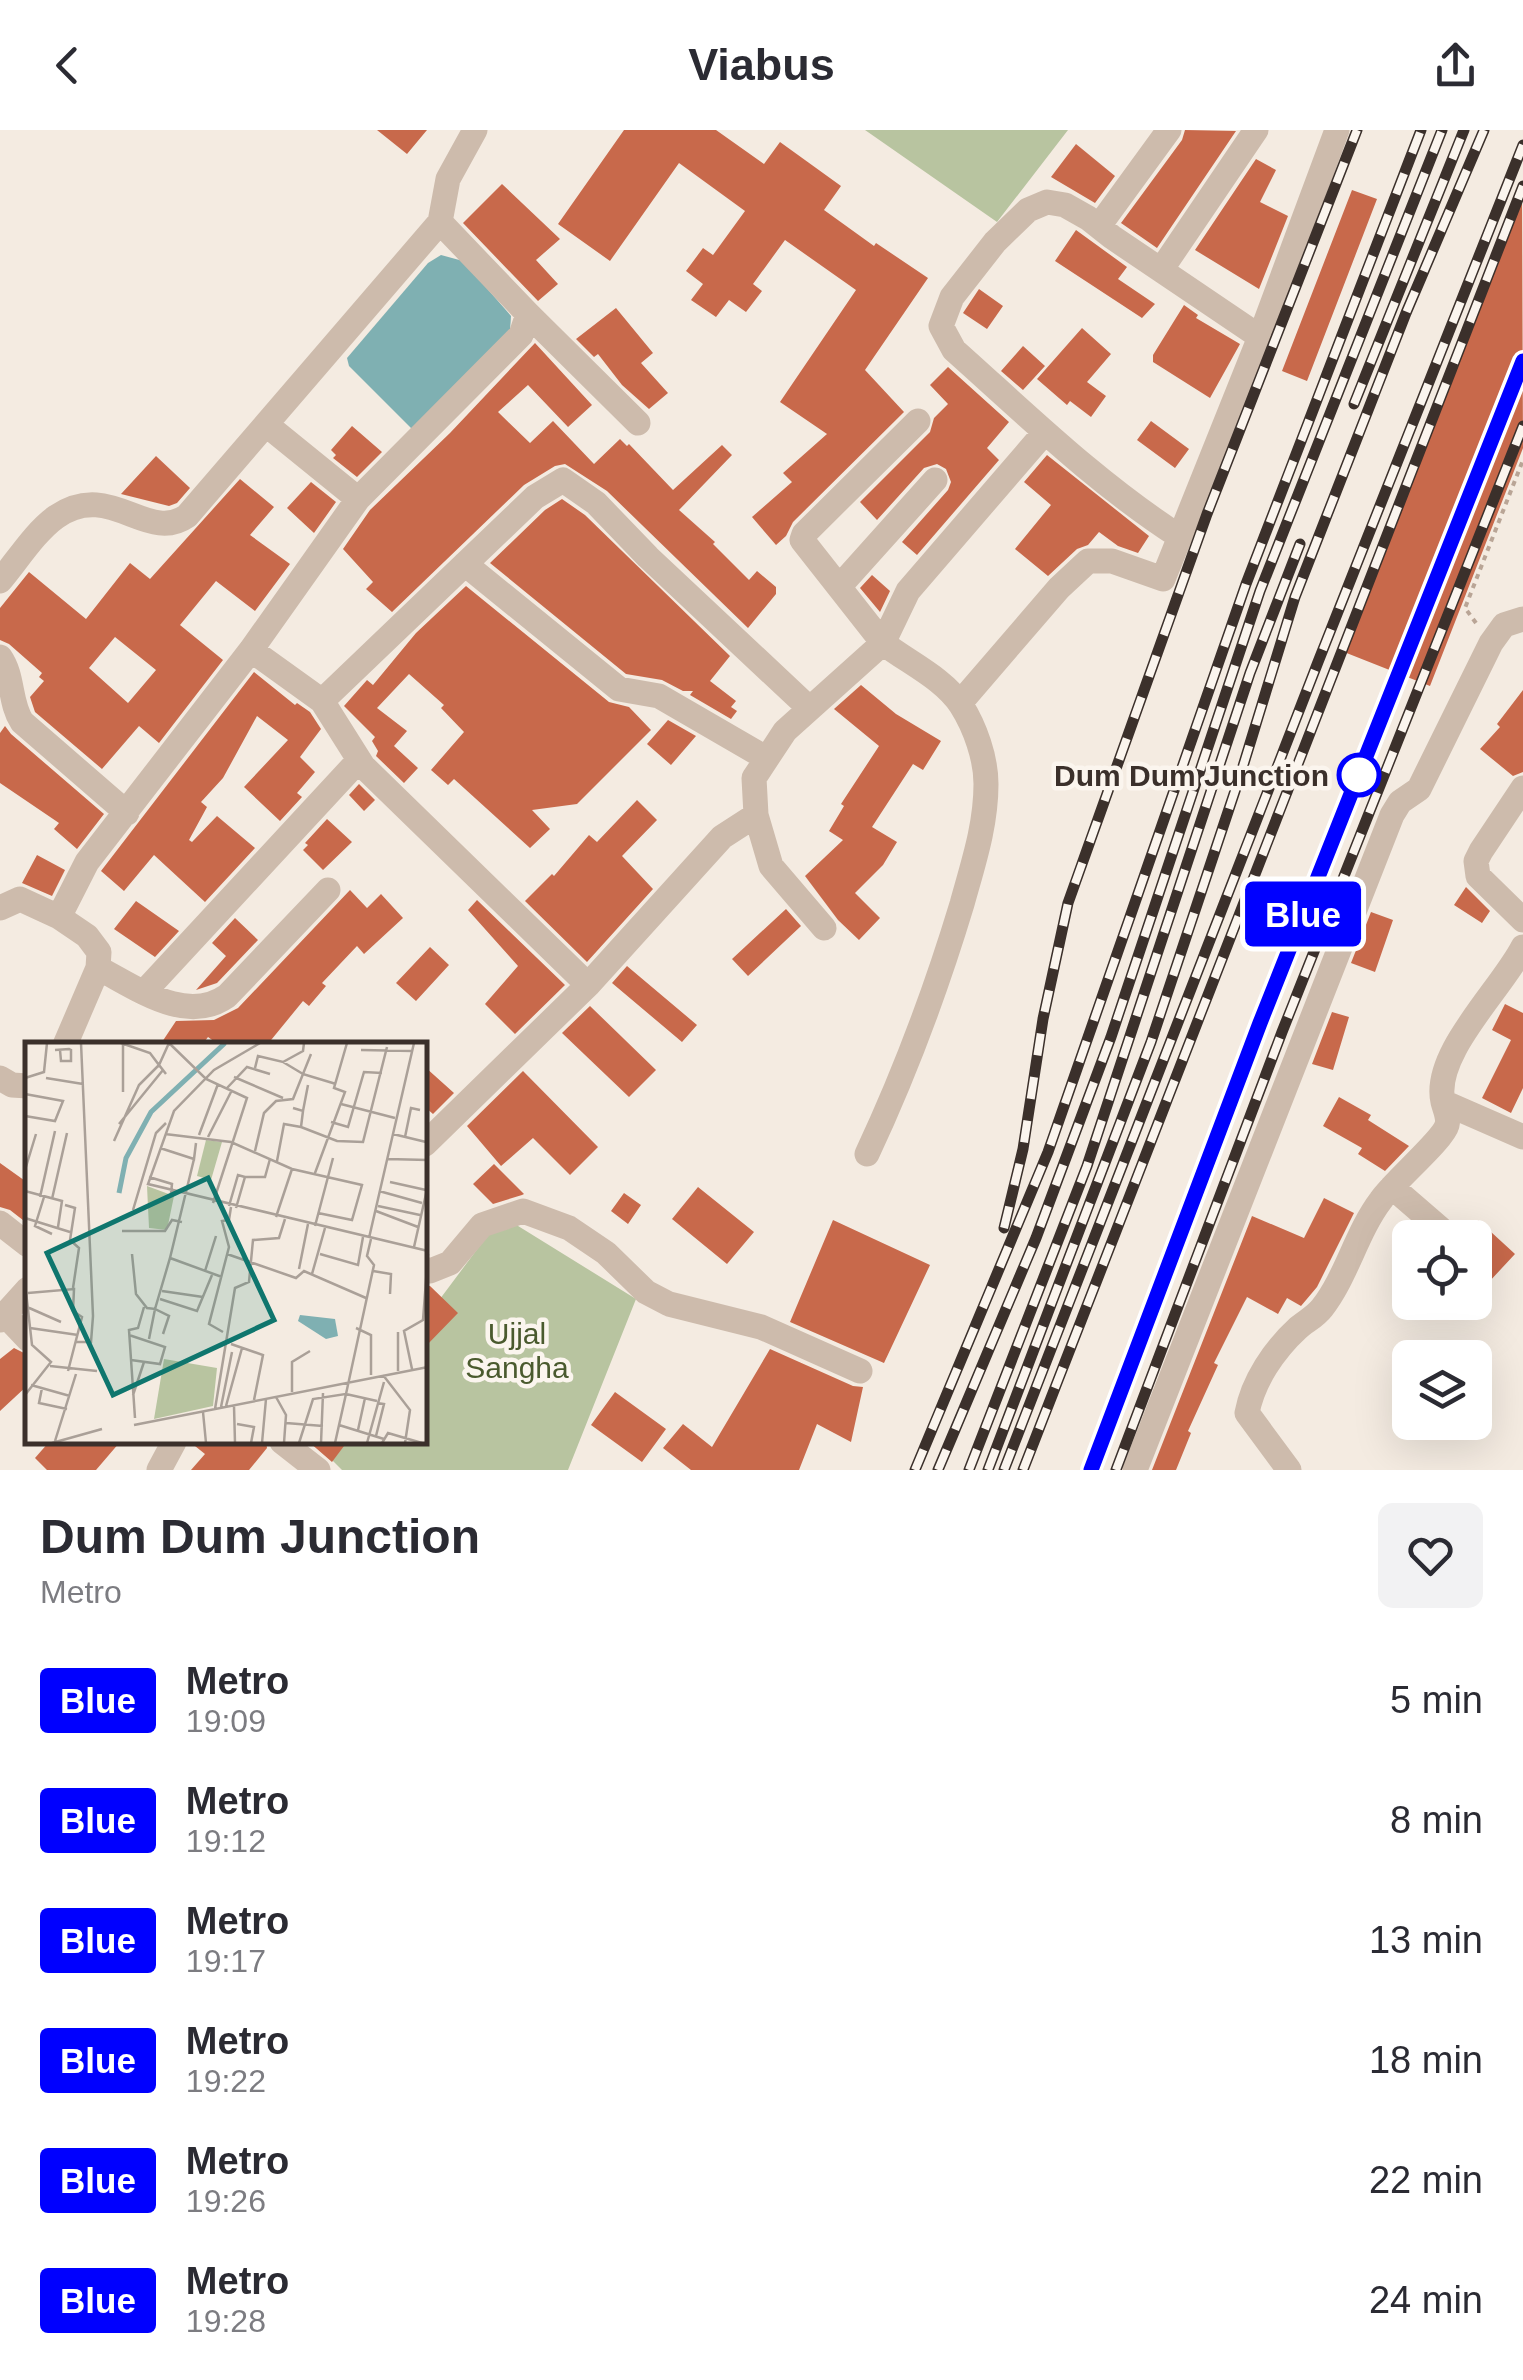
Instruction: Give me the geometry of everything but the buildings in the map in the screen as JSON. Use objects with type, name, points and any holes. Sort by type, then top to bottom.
[{"type":"street","points":[[0,581],[55,518],[78,506],[116,507],[160,525],[176,524],[198,505],[440,222],[448,178],[475,130]]},
{"type":"street","points":[[1099,226],[1169,130]]},
{"type":"street","points":[[1161,270],[1256,130]]},
{"type":"street","points":[[960,704],[1059,588],[1088,562],[1112,560],[1163,580],[1337,130]]},
{"type":"street","points":[[1180,537],[1128,504],[954,350],[941,326],[944,313],[994,242],[1028,210],[1048,202],[1065,205],[1099,226],[1260,337]]},
{"type":"street","points":[[440,222],[638,422]]},
{"type":"street","points":[[59,916],[87,862],[251,650],[358,499],[520,335],[528,314]]},
{"type":"street","points":[[868,1154],[904,1075],[944,964],[984,829],[986,780],[977,737],[960,704],[942,683],[884,643],[804,546],[804,534],[918,420]]},
{"type":"street","points":[[268,426],[358,499]]},
{"type":"street","points":[[824,928],[771,866],[756,815],[754,778],[786,731],[884,643],[908,590],[1045,432]]},
{"type":"street","points":[[322,702],[535,498],[564,480],[596,503],[809,708]]},
{"type":"street","points":[[839,587],[936,480]]},
{"type":"street","points":[[465,564],[619,689],[660,696],[766,758]]},
{"type":"street","points":[[1135,1470],[1392,815],[1400,802],[1420,789],[1491,643],[1504,625],[1523,619]]},
{"type":"street","points":[[251,650],[322,702],[360,760],[588,986]]},
{"type":"street","points":[[0,658],[8,671],[14,710],[22,722],[126,813]]},
{"type":"street","points":[[146,992],[360,760]]},
{"type":"street","points":[[1522,792],[1476,861],[1478,876],[1523,920]]},
{"type":"street","points":[[428,1141],[588,986],[722,837],[756,815]]},
{"type":"street","points":[[98,968],[174,1005],[212,1007],[328,890]]},
{"type":"street","points":[[0,908],[20,898],[59,916],[88,936],[99,952],[98,968],[66,1042]]},
{"type":"street","points":[[1290,1470],[1247,1413],[1251,1392],[1270,1361],[1297,1329],[1318,1314],[1334,1291],[1380,1200],[1443,1134],[1448,1116],[1440,1089],[1442,1073],[1523,947]]},
{"type":"street","points":[[0,1078],[12,1085],[25,1086]]},
{"type":"street","points":[[1443,1102],[1523,1137]]},
{"type":"street","points":[[1392,1187],[1430,1220]]},
{"type":"street","points":[[428,1272],[450,1264],[482,1225],[523,1211],[568,1228],[606,1253],[646,1292],[669,1304],[761,1327],[860,1371]]},
{"type":"street","points":[[0,1223],[25,1243]]},
{"type":"street","points":[[25,1292],[2,1317],[25,1336]]},
{"type":"street","points":[[286,1445],[318,1470]]},
{"type":"path","points":[[1491,643],[1465,608],[1523,460]]},
{"type":"green space","points":[[865,130],[1068,130],[997,222]]},
{"type":"green space","name":"Ujjal Sangha","points":[[502,1216],[636,1299],[568,1470],[342,1470],[325,1453],[331,1445],[428,1445],[428,1315]]},
{"type":"water","points":[[441,255],[463,261],[511,316],[510,331],[414,431],[349,366],[347,358],[428,263]]},
{"type":"railway","points":[[1004,1228],[1023,1149],[1043,1019],[1068,903],[1207,514],[1357,130]]},
{"type":"railway","points":[[915,1470],[1048,1152],[1246,584],[1421,130]]},
{"type":"railway","points":[[938,1470],[1036,1238],[1111,1037],[1260,591],[1442,130]]},
{"type":"railway","points":[[1354,404],[1464,130]]},
{"type":"railway","points":[[988,1470],[1151,1042],[1295,597],[1406,313],[1484,130]]},
{"type":"railway","points":[[1004,1470],[1523,145]]},
{"type":"railway","points":[[1023,1470],[1523,186]]},
{"type":"railway","points":[[1091,1470],[1260,1023],[1523,361]]},
{"type":"railway","points":[[1116,1470],[1282,1032],[1523,426]]},
{"type":"railway","points":[[969,1470],[1087,1166],[1250,673],[1300,544]]},
{"type":"metro line","name":"Blue","points":[[1091,1470],[1260,1023],[1523,361]]},
{"type":"place","name":"Dum Dum Junction","points":[[1359,775]]}]
